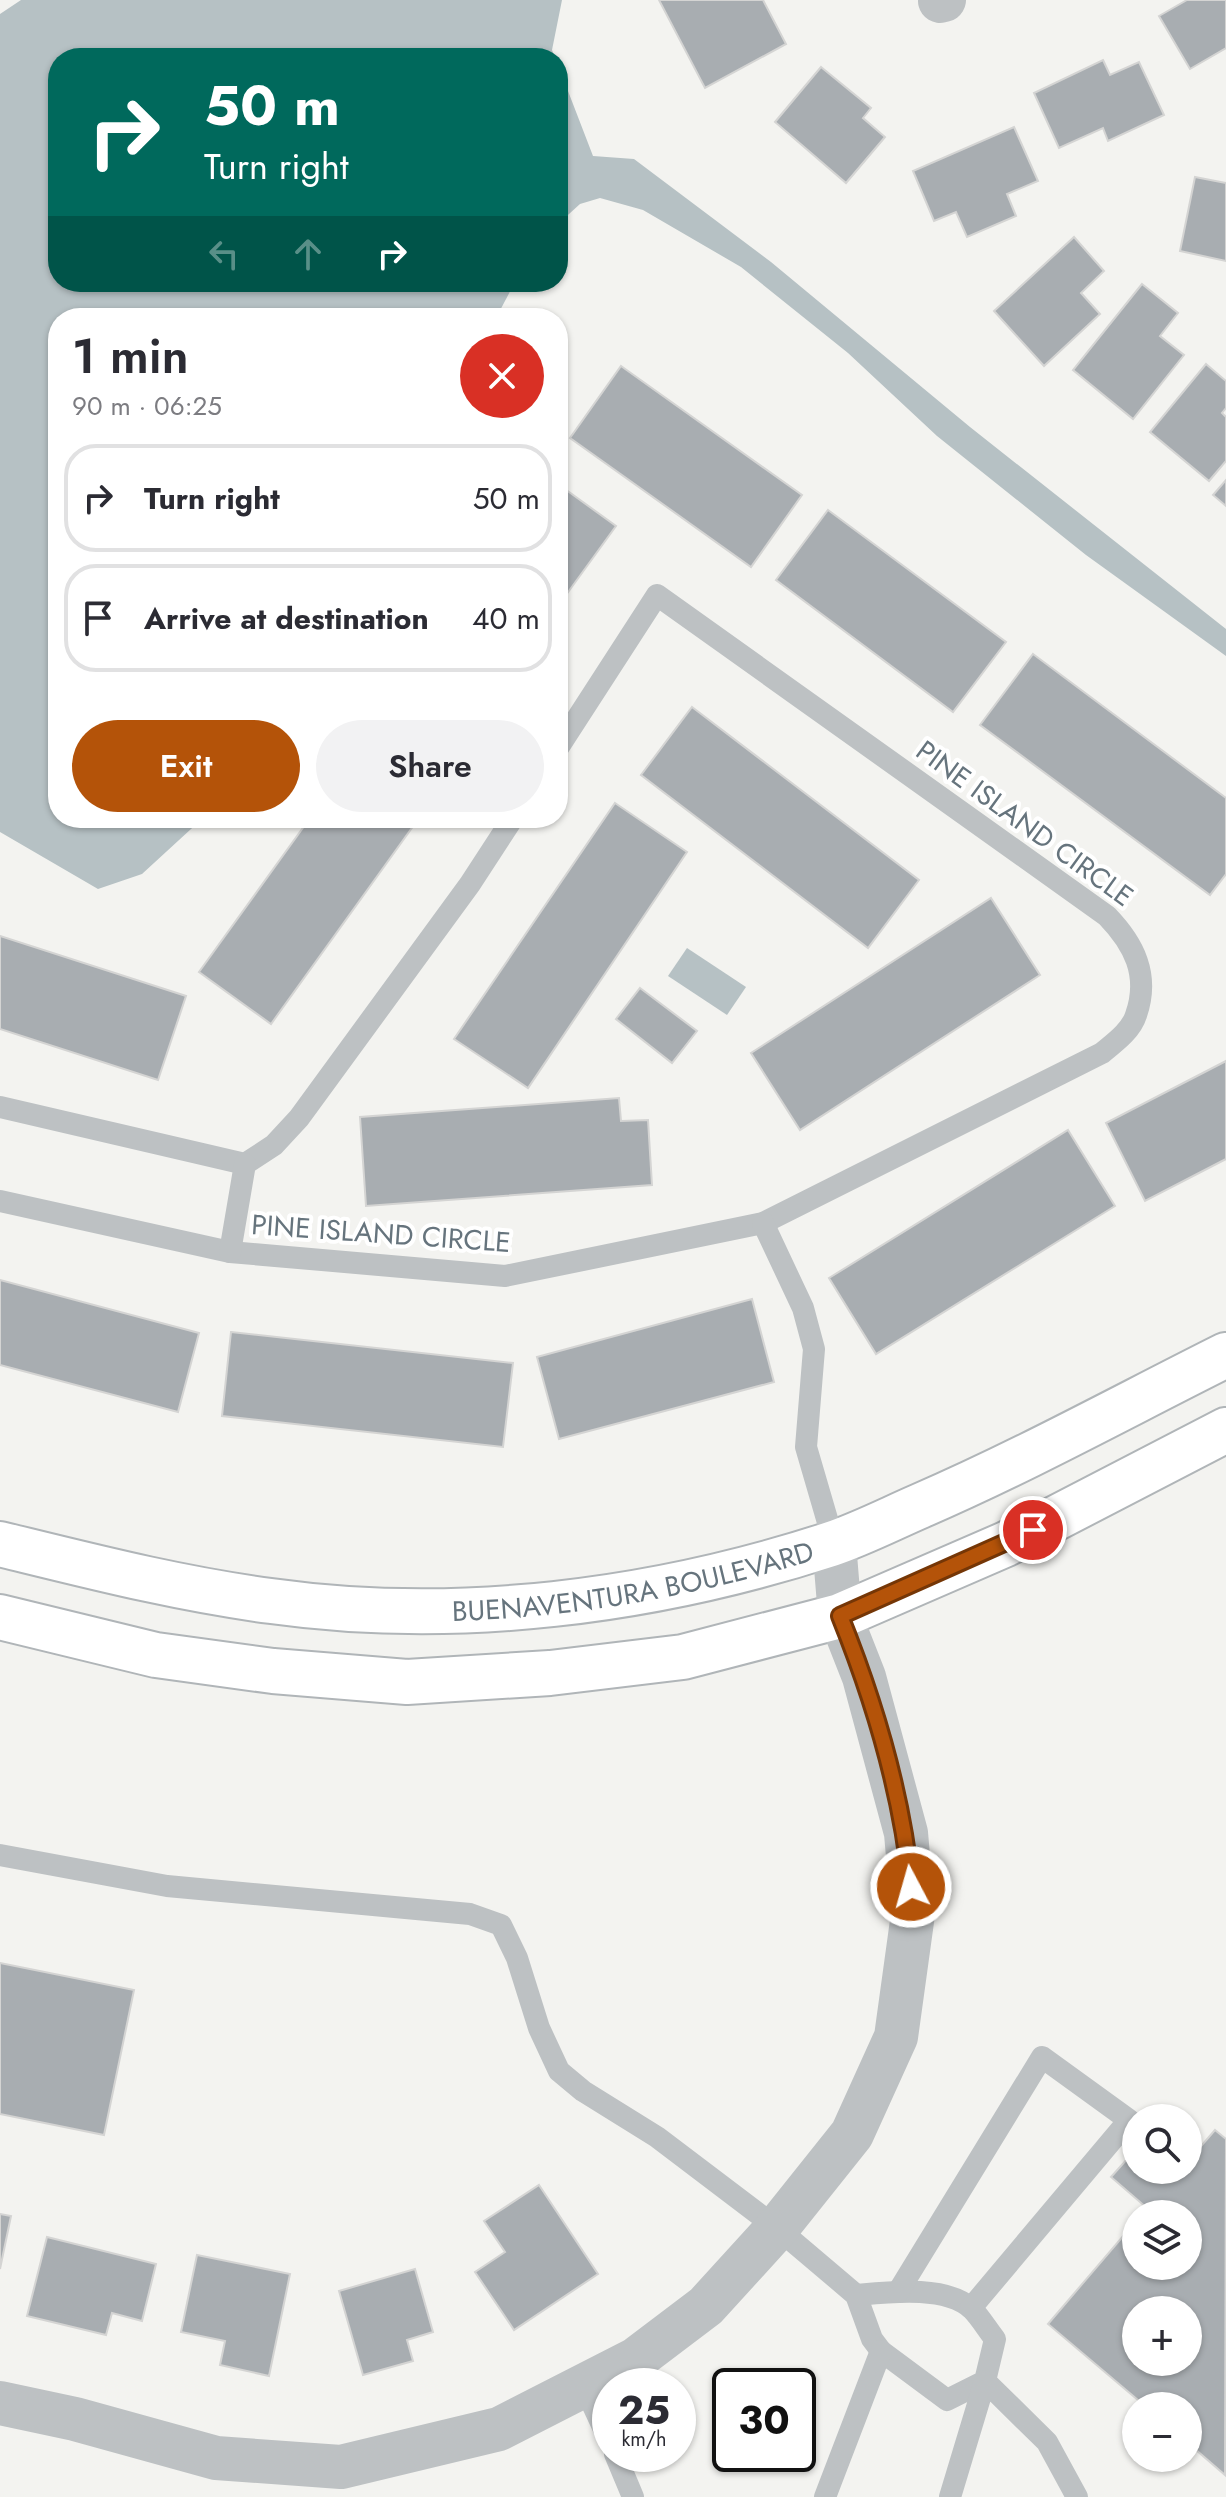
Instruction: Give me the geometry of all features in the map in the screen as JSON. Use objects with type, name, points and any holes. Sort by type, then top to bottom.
[{"type":"main road","name":"BUENAVENTURA BOULEVARD","points":[[0,1544],[181,1587],[274,1602],[408,1612],[528,1607],[659,1588],[834,1543],[969,1485],[1226,1355]]},
{"type":"main road","points":[[0,1617],[156,1655],[273,1671],[407,1682],[550,1673],[683,1657],[840,1616],[1006,1544],[1226,1430]]},
{"type":"street","points":[[0,2403],[75,2419],[216,2458],[341,2467],[499,2429],[636,2359],[706,2306],[777,2228],[852,2134],[896,2037],[913,1914],[901,1807],[864,1677],[840,1616],[834,1543]]},
{"type":"lane","name":"PINE ISLAND CIRCLE","points":[[0,1201],[230,1252],[505,1276],[763,1223],[1102,1053],[1122,1036],[1136,1016],[1139,966],[1128,938],[1107,916],[657,595],[568,733]]},
{"type":"lane","points":[[0,1107],[245,1164],[274,1145],[299,1118],[470,884],[506,828]]},
{"type":"lane","name":"PINE ISLAND CIRCLE","points":[[230,1252],[245,1164]]},
{"type":"lane","points":[[763,1223],[803,1308],[814,1349],[806,1447],[834,1543]]},
{"type":"lane","points":[[0,1855],[167,1886],[470,1914],[501,1925],[517,1958],[539,2028],[559,2071],[583,2091],[657,2137],[777,2228],[856,2295],[872,2339],[881,2351],[947,2400],[985,2381]]},
{"type":"lane","points":[[898,2292],[1042,2057],[1129,2120],[971,2308]]},
{"type":"lane","points":[[856,2295],[898,2292],[948,2296],[971,2308],[995,2339],[950,2497]]},
{"type":"lane","points":[[825,2497],[881,2351]]},
{"type":"lane","points":[[985,2381],[1047,2442],[1077,2497]]},
{"type":"lane","points":[[584,2386],[592,2403]]},
{"type":"lane","points":[[623,2472],[633,2497]]},
{"type":"shaded area","points":[[21,0],[562,0],[552,48],[48,48],[48,292],[510,292],[501,308],[48,308],[48,828],[192,828],[142,874],[98,889],[0,832],[0,14]]},
{"type":"shaded area","points":[[568,91],[593,156],[634,159],[771,262],[970,427],[1226,629],[1226,656],[1086,555],[937,436],[848,353],[741,267],[643,210],[600,198],[580,204],[568,215]]},
{"type":"shaded area","points":[[687,948],[746,987],[727,1015],[668,976]]},
{"type":"building","points":[[659,0],[763,0],[786,44],[705,88]]},
{"type":"building","points":[[1187,0],[1226,0],[1226,48],[1190,69],[1159,16]]},
{"type":"building","points":[[1103,60],[1110,75],[1139,62],[1164,115],[1108,141],[1103,128],[1059,148],[1034,93]]},
{"type":"building","points":[[821,67],[871,108],[863,118],[885,137],[846,183],[775,122]]},
{"type":"building","points":[[1014,127],[1038,181],[1007,194],[1016,216],[967,237],[956,212],[934,221],[913,171]]},
{"type":"building","points":[[1195,177],[1226,183],[1226,261],[1180,251]]},
{"type":"building","points":[[1074,237],[1104,271],[1081,293],[1100,314],[1044,366],[994,311]]},
{"type":"building","points":[[1142,284],[1178,313],[1160,336],[1184,355],[1133,419],[1073,370]]},
{"type":"building","points":[[1206,364],[1226,381],[1226,408],[1222,413],[1226,417],[1226,461],[1209,481],[1150,432]]},
{"type":"building","points":[[621,366],[802,495],[751,567],[570,438]]},
{"type":"building","points":[[1226,480],[1226,506],[1213,495]]},
{"type":"building","points":[[568,491],[616,526],[568,592]]},
{"type":"building","points":[[828,510],[1006,642],[953,712],[776,580]]},
{"type":"building","points":[[1033,654],[1226,798],[1226,874],[1210,895],[980,725]]},
{"type":"building","points":[[692,707],[919,880],[868,948],[641,775]]},
{"type":"building","points":[[615,803],[687,852],[528,1088],[454,1039]]},
{"type":"building","points":[[303,828],[412,828],[271,1024],[199,972]]},
{"type":"building","points":[[991,898],[1040,975],[800,1130],[751,1053]]},
{"type":"building","points":[[0,936],[186,996],[158,1080],[0,1029]]},
{"type":"building","points":[[640,988],[697,1031],[672,1063],[616,1019]]},
{"type":"building","points":[[1226,1061],[1226,1159],[1145,1201],[1106,1123]]},
{"type":"building","points":[[619,1098],[621,1121],[648,1120],[652,1185],[366,1206],[360,1117]]},
{"type":"building","points":[[1068,1130],[1115,1206],[876,1354],[829,1278]]},
{"type":"building","points":[[0,1280],[199,1333],[178,1412],[0,1365]]},
{"type":"building","points":[[752,1299],[774,1382],[559,1439],[537,1357]]},
{"type":"building","points":[[231,1332],[513,1363],[503,1447],[222,1416]]},
{"type":"building","points":[[0,1963],[134,1990],[104,2135],[0,2114]]},
{"type":"building","points":[[1215,2130],[1226,2139],[1225,2475],[1202,2455],[1202,2392],[1128,2392],[1048,2324],[1122,2237],[1122,2280],[1202,2280],[1202,2200],[1138,2200],[1111,2177],[1122,2165],[1122,2184],[1202,2184],[1202,2145]]},
{"type":"building","points":[[539,2185],[598,2274],[514,2330],[475,2272],[505,2252],[484,2221]]},
{"type":"building","points":[[0,2214],[11,2216],[0,2269]]},
{"type":"building","points":[[47,2237],[156,2264],[142,2321],[112,2313],[106,2335],[27,2316]]},
{"type":"building","points":[[197,2255],[290,2274],[269,2376],[220,2365],[225,2341],[181,2332]]},
{"type":"building","points":[[415,2269],[433,2332],[407,2340],[413,2361],[363,2375],[339,2291]]},
{"type":"route","points":[[911,1887],[901,1807],[864,1677],[840,1616],[1033,1530]]}]
